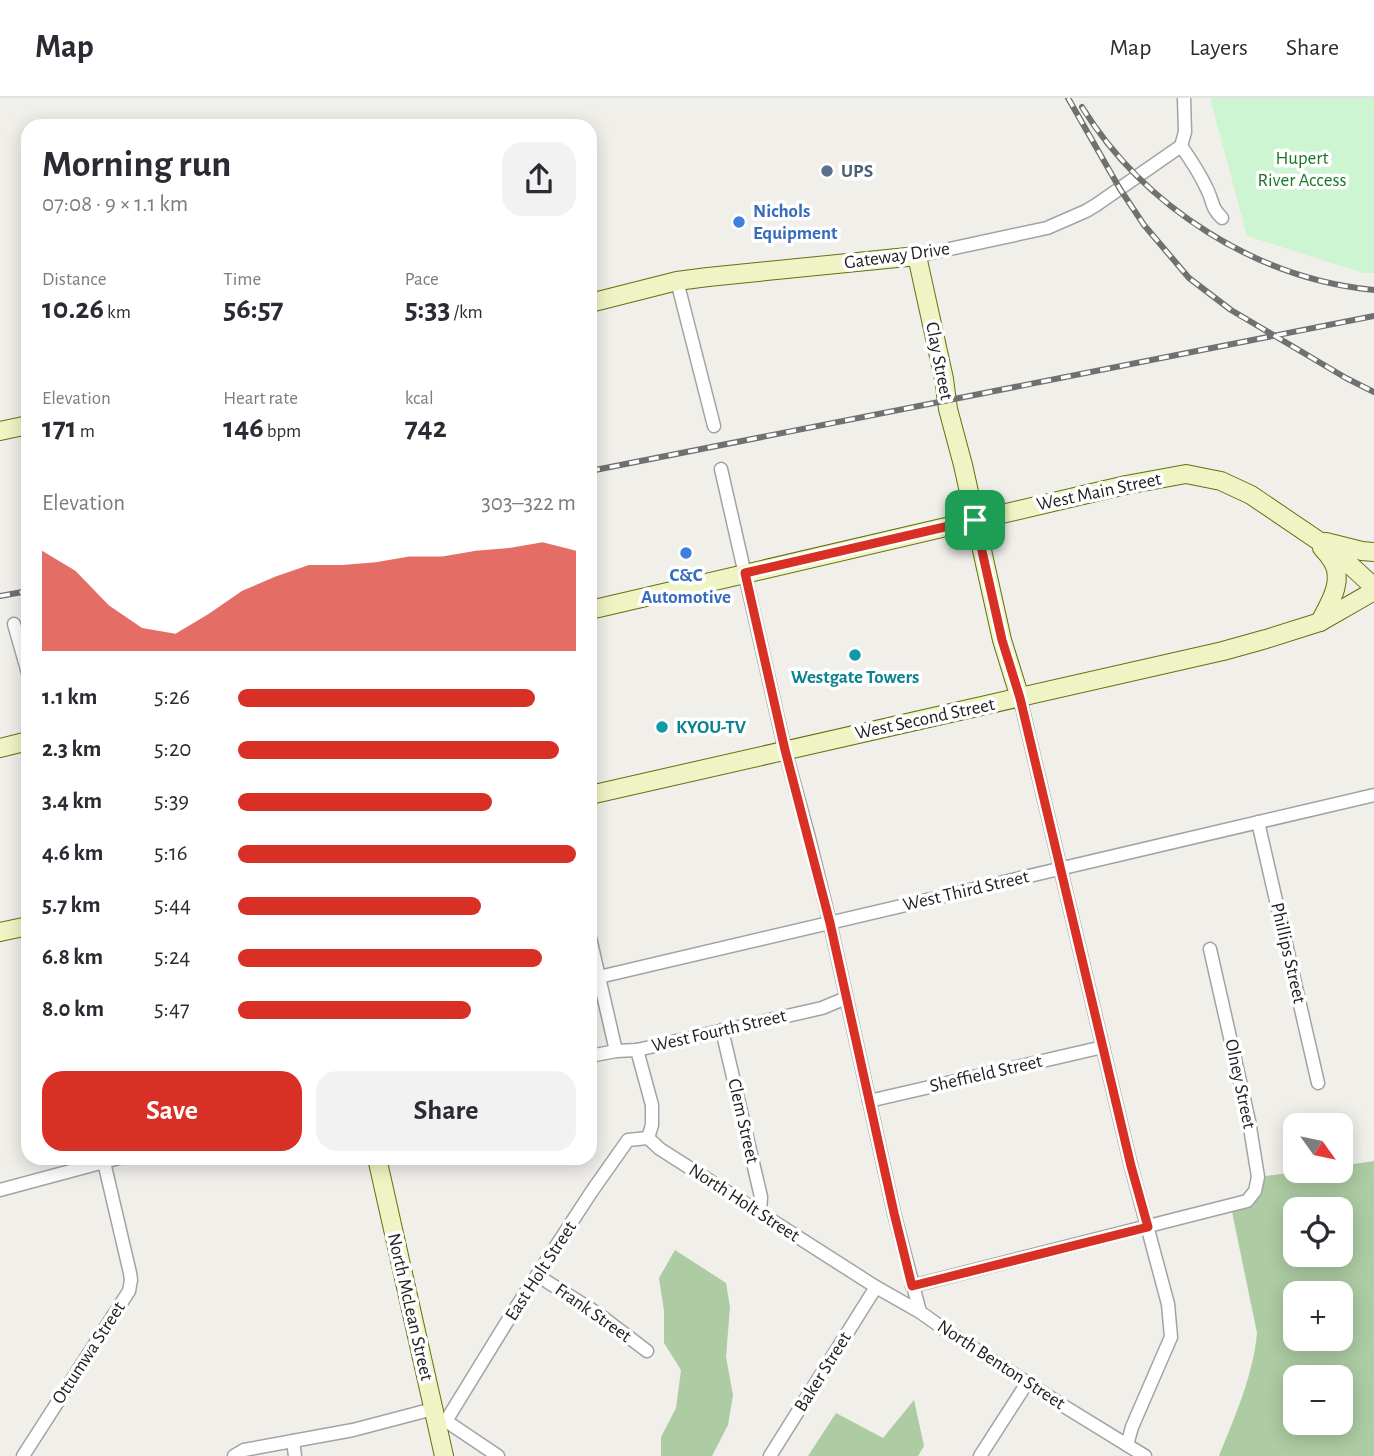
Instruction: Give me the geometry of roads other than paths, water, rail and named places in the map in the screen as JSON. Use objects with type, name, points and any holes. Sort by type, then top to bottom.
[{"type":"main road","name":"Gateway Drive","points":[[597,301],[677,281],[719,275],[917,256]]},
{"type":"main road","name":"Clay Street","points":[[917,256],[948,408],[1002,640],[1020,698]]},
{"type":"main road","points":[[0,431],[21,426]]},
{"type":"main road","name":"West Main Street","points":[[597,608],[1126,485],[1186,474],[1221,481],[1251,495],[1338,554],[1374,589]]},
{"type":"main road","points":[[1316,539],[1374,552]]},
{"type":"main road","points":[[1316,539],[1333,561],[1337,573],[1336,586],[1320,622]]},
{"type":"main road","name":"West Second Street","points":[[597,793],[1223,651],[1320,622],[1374,589]]},
{"type":"main road","points":[[0,748],[21,743]]},
{"type":"main road","points":[[0,932],[21,928]]},
{"type":"main road","name":"North McLean Street","points":[[379,1165],[439,1418],[444,1456]]},
{"type":"street","points":[[1184,98],[1185,132],[1181,146],[1208,191],[1214,210],[1222,218]]},
{"type":"street","name":"Gateway Drive","points":[[917,256],[1047,228],[1096,205],[1181,146]]},
{"type":"street","points":[[677,281],[714,426]]},
{"type":"street","name":"North Benton Street","points":[[721,469],[785,750],[830,923],[894,1213],[920,1312],[1027,1383],[1145,1456]]},
{"type":"street","points":[[14,624],[21,648]]},
{"type":"street","points":[[1020,698],[1131,1166],[1168,1304],[1171,1337],[1132,1427],[1127,1445]]},
{"type":"street","name":"West Third Street","points":[[599,977],[1374,795]]},
{"type":"street","name":"Phillips Street","points":[[1258,822],[1318,1083]]},
{"type":"street","name":"Olney Street","points":[[1148,1227],[1231,1207],[1247,1201],[1255,1191],[1258,1177],[1249,1121],[1210,949]]},
{"type":"street","points":[[597,968],[616,1051]]},
{"type":"street","name":"West Fourth Street","points":[[597,1055],[637,1050],[822,1008],[846,999]]},
{"type":"street","name":"Clem Street","points":[[722,1030],[761,1196],[760,1213]]},
{"type":"street","name":"Sheffield Street","points":[[869,1101],[1104,1047]]},
{"type":"street","points":[[637,1050],[652,1105],[652,1125],[648,1138]]},
{"type":"street","name":"North Holt Street","points":[[648,1138],[660,1149],[760,1213],[920,1312]]},
{"type":"street","name":"East Holt Street","points":[[439,1418],[628,1140],[648,1138]]},
{"type":"street","points":[[0,1190],[93,1165]]},
{"type":"street","name":"Ottumwa Street","points":[[23,1456],[128,1291],[130,1273],[105,1165]]},
{"type":"street","points":[[912,1286],[1148,1227]]},
{"type":"street","name":"Frank Street","points":[[538,1276],[597,1313],[647,1352]]},
{"type":"street","name":"Baker Street","points":[[770,1456],[876,1287]]},
{"type":"street","points":[[980,1456],[1027,1383]]},
{"type":"street","points":[[234,1456],[244,1450],[439,1418],[498,1456]]},
{"type":"street","points":[[293,1441],[295,1456]]},
{"type":"railway","points":[[1068,98],[1120,189],[1144,225],[1189,278],[1231,310],[1374,392]]},
{"type":"railway","points":[[1082,107],[1108,143],[1137,176],[1171,206],[1207,232],[1247,254],[1288,271],[1330,283],[1374,290]]},
{"type":"railway","points":[[597,470],[1374,316]]},
{"type":"railway","points":[[0,596],[21,592]]},
{"type":"place","name":"UPS","points":[[827,171]]},
{"type":"place","name":"Nichols Equipment","points":[[739,222]]},
{"type":"place","name":"C&C Automotive","points":[[686,553]]},
{"type":"place","name":"Westgate Towers","points":[[855,655]]},
{"type":"place","name":"KYOU-TV","points":[[662,727]]},
{"type":"park label","name":"Hupert River Access","points":[[1302,169]]}]
